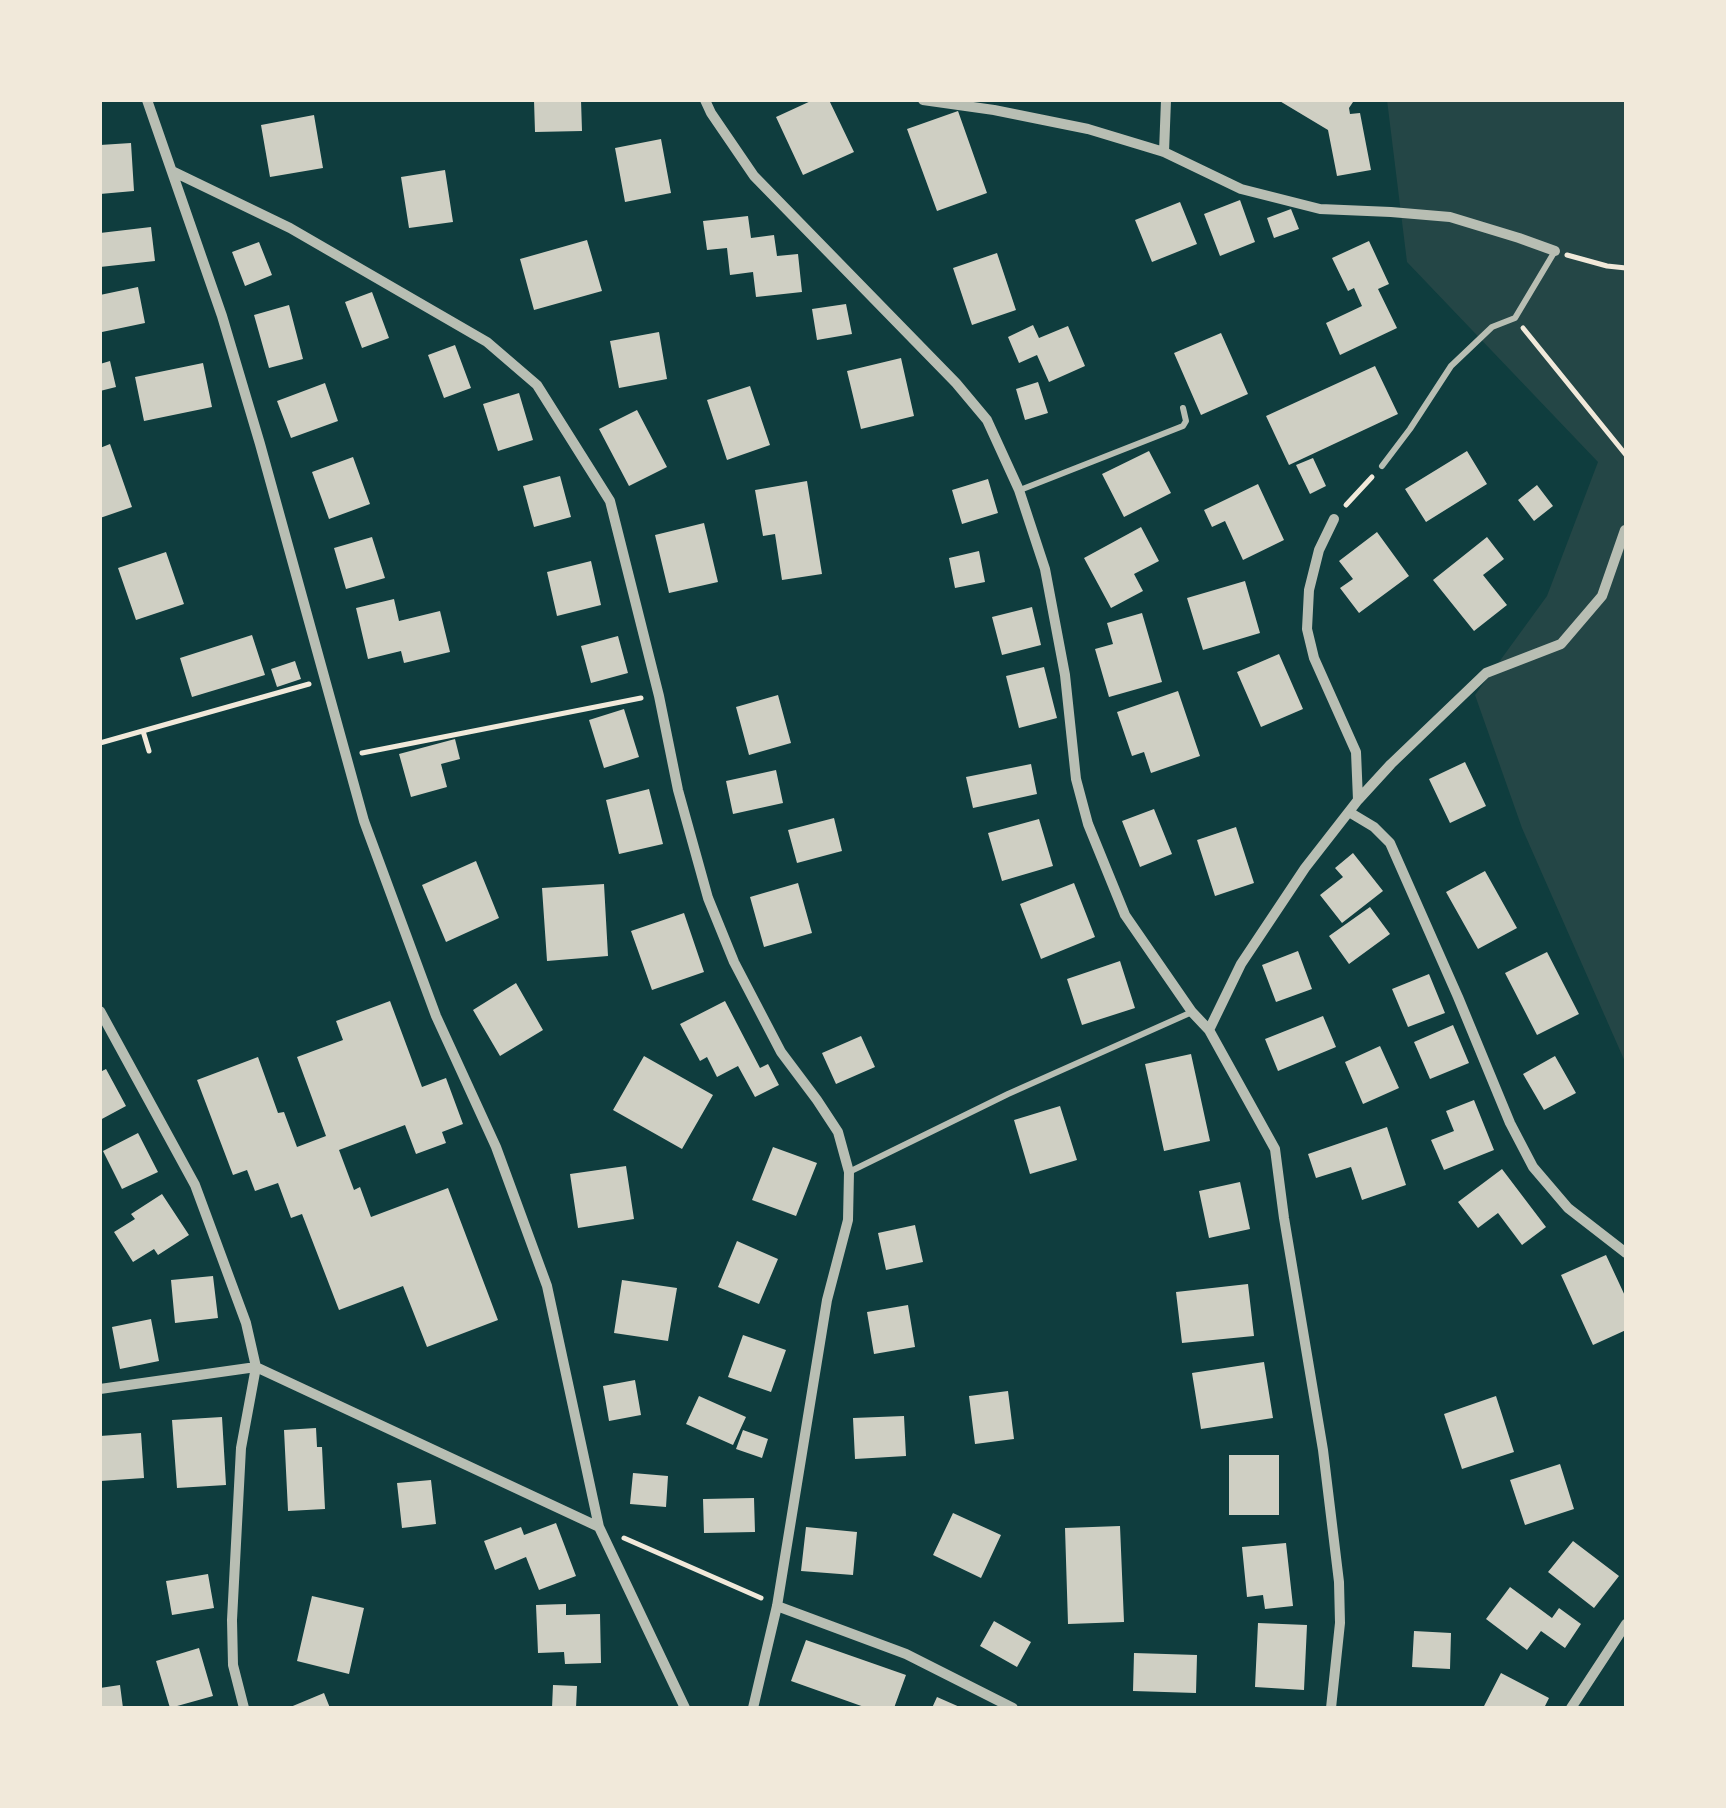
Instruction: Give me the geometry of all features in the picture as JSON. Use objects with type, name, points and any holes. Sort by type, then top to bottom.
[{"type":"street","points":[[147,100],[222,316],[364,822],[430,1000],[496,1147],[548,1286],[599,1528],[684,1708]]},
{"type":"street","points":[[705,100],[754,176],[956,383],[987,420],[1019,490],[1044,569],[1064,675],[1076,779],[1088,824],[1126,914],[1192,1012],[1209,1030],[1275,1149],[1323,1450],[1339,1582],[1340,1622],[1331,1708]]},
{"type":"street","points":[[924,100],[996,105],[1088,129],[1164,152],[1257,193],[1320,208],[1450,218],[1555,251]]},
{"type":"street","points":[[1164,152],[1166,100]]},
{"type":"street","points":[[172,170],[290,228],[488,342],[537,384],[610,501],[659,696],[678,790],[708,898],[734,962],[781,1052],[838,1132],[849,1172],[848,1220],[827,1300],[777,1606],[752,1708]]},
{"type":"street","points":[[1334,519],[1319,550],[1309,590],[1307,628],[1314,658],[1356,752],[1358,800]]},
{"type":"street","points":[[1209,1030],[1240,964],[1305,868],[1358,800],[1486,672],[1561,644],[1602,596],[1625,530]]},
{"type":"street","points":[[1349,812],[1374,826],[1390,843],[1533,1168],[1568,1208],[1626,1253]]},
{"type":"street","points":[[100,1011],[195,1185],[246,1323],[256,1367],[241,1448],[232,1620],[233,1665],[244,1708]]},
{"type":"street","points":[[100,1390],[256,1367],[599,1528]]},
{"type":"street","points":[[777,1606],[906,1654],[1013,1708]]},
{"type":"street","points":[[1570,1708],[1626,1624]]},
{"type":"lane","points":[[1382,466],[1451,366],[1492,327],[1515,318],[1555,251]]},
{"type":"lane","points":[[1019,490],[1183,426],[1183,408]]},
{"type":"lane","points":[[849,1172],[1008,1094],[1192,1012]]},
{"type":"path","points":[[1555,251],[1626,268]]},
{"type":"path","points":[[1515,318],[1626,455]]},
{"type":"path","points":[[1334,519],[1382,466]]},
{"type":"path","points":[[100,743],[323,679]]},
{"type":"path","points":[[345,758],[400,744],[659,696]]},
{"type":"path","points":[[143,731],[149,751]]},
{"type":"path","points":[[599,1528],[777,1606]]},
{"type":"shaded area","points":[[1387,100],[1626,100],[1626,1064],[1522,828],[1475,695],[1547,596],[1598,462],[1407,262]]},
{"type":"building","points":[[534,100],[581,100],[582,131],[535,132]]},
{"type":"building","points":[[813,100],[829,100],[854,152],[803,175],[776,117]]},
{"type":"building","points":[[1278,100],[1351,100],[1350,114],[1360,113],[1371,170],[1337,176],[1328,130]]},
{"type":"building","points":[[958,111],[987,193],[937,211],[907,129]]},
{"type":"building","points":[[314,115],[323,168],[270,177],[261,125]]},
{"type":"building","points":[[661,139],[671,193],[625,202],[615,148]]},
{"type":"building","points":[[131,143],[134,191],[100,194],[100,145]]},
{"type":"building","points":[[445,170],[453,222],[409,228],[401,177]]},
{"type":"building","points":[[1240,200],[1255,242],[1220,256],[1204,214]]},
{"type":"building","points":[[1180,202],[1197,244],[1152,262],[1135,220]]},
{"type":"building","points":[[1291,209],[1299,229],[1274,238],[1267,218]]},
{"type":"building","points":[[748,216],[751,238],[774,235],[777,256],[798,254],[802,292],[756,297],[753,272],[730,275],[727,248],[707,250],[703,221]]},
{"type":"building","points":[[151,227],[155,261],[100,267],[100,233]]},
{"type":"building","points":[[587,240],[602,291],[534,310],[520,259]]},
{"type":"building","points":[[1369,241],[1389,284],[1378,289],[1397,328],[1340,355],[1326,323],[1362,306],[1354,288],[1348,291],[1332,258]]},
{"type":"building","points":[[259,242],[272,275],[245,286],[232,252]]},
{"type":"building","points":[[997,253],[1016,310],[972,325],[953,268]]},
{"type":"building","points":[[138,287],[145,323],[102,332],[100,295]]},
{"type":"building","points":[[372,292],[389,338],[362,348],[345,302]]},
{"type":"building","points":[[846,304],[852,334],[817,340],[812,309]]},
{"type":"building","points":[[289,305],[303,359],[269,368],[254,315]]},
{"type":"building","points":[[1033,325],[1039,338],[1068,326],[1085,366],[1049,382],[1037,355],[1019,363],[1008,337]]},
{"type":"building","points":[[659,332],[667,379],[619,388],[610,341]]},
{"type":"building","points":[[1221,333],[1248,394],[1201,415],[1174,353]]},
{"type":"building","points":[[455,345],[471,388],[444,398],[428,355]]},
{"type":"building","points":[[901,358],[914,416],[861,429],[847,371]]},
{"type":"building","points":[[110,361],[116,387],[100,391],[100,364]]},
{"type":"building","points":[[203,363],[212,407],[144,421],[135,377]]},
{"type":"building","points":[[1375,366],[1398,414],[1289,465],[1266,416]]},
{"type":"building","points":[[1038,382],[1048,413],[1025,420],[1016,389]]},
{"type":"building","points":[[325,383],[338,421],[291,438],[277,401]]},
{"type":"building","points":[[750,386],[770,445],[727,460],[707,400]]},
{"type":"building","points":[[519,393],[533,440],[498,451],[483,404]]},
{"type":"building","points":[[637,410],[667,467],[629,486],[599,429]]},
{"type":"building","points":[[110,444],[132,507],[100,518],[100,448]]},
{"type":"building","points":[[1149,451],[1171,493],[1124,517],[1102,474]]},
{"type":"building","points":[[1467,451],[1487,484],[1426,522],[1405,489]]},
{"type":"building","points":[[353,457],[370,504],[329,519],[312,472]]},
{"type":"building","points":[[1313,458],[1326,486],[1310,494],[1296,465]]},
{"type":"building","points":[[560,476],[571,517],[534,527],[523,486]]},
{"type":"building","points":[[988,479],[998,513],[962,524],[952,490]]},
{"type":"building","points":[[807,481],[822,574],[782,580],[775,534],[763,536],[755,490]]},
{"type":"building","points":[[1258,484],[1284,540],[1243,560],[1225,521],[1212,527],[1204,510]]},
{"type":"building","points":[[1537,485],[1553,506],[1534,521],[1518,500]]},
{"type":"building","points":[[704,523],[718,582],[669,593],[655,535]]},
{"type":"building","points":[[1141,527],[1159,561],[1134,574],[1143,591],[1111,608],[1084,558]]},
{"type":"building","points":[[1377,532],[1409,576],[1359,613],[1340,588],[1353,579],[1339,561]]},
{"type":"building","points":[[372,537],[385,578],[346,589],[334,548]]},
{"type":"building","points":[[1487,537],[1504,559],[1483,575],[1507,605],[1474,631],[1433,580]]},
{"type":"building","points":[[979,551],[985,582],[955,588],[949,558]]},
{"type":"building","points":[[166,552],[184,604],[136,620],[118,568]]},
{"type":"building","points":[[591,561],[601,605],[557,616],[547,572]]},
{"type":"building","points":[[1245,581],[1260,633],[1203,650],[1187,598]]},
{"type":"building","points":[[394,599],[399,621],[440,611],[450,652],[404,663],[401,651],[368,659],[356,608]]},
{"type":"building","points":[[1032,607],[1041,645],[1002,655],[992,617]]},
{"type":"building","points":[[1142,613],[1162,682],[1109,697],[1095,649],[1113,644],[1107,623]]},
{"type":"building","points":[[252,635],[265,675],[192,697],[180,658]]},
{"type":"building","points":[[618,636],[628,673],[591,683],[581,646]]},
{"type":"building","points":[[1279,654],[1303,709],[1261,727],[1237,672]]},
{"type":"building","points":[[295,661],[301,679],[277,687],[271,669]]},
{"type":"building","points":[[1044,667],[1057,718],[1019,728],[1006,676]]},
{"type":"building","points":[[1178,691],[1200,756],[1151,773],[1144,752],[1132,756],[1117,712]]},
{"type":"building","points":[[778,695],[791,743],[749,755],[736,707]]},
{"type":"building","points":[[624,709],[639,757],[604,768],[589,720]]},
{"type":"building","points":[[455,739],[460,759],[441,764],[447,787],[411,797],[399,754]]},
{"type":"building","points":[[1465,762],[1486,806],[1450,823],[1429,779]]},
{"type":"building","points":[[1031,764],[1037,794],[973,808],[966,777]]},
{"type":"building","points":[[776,770],[783,803],[733,814],[726,781]]},
{"type":"building","points":[[649,789],[663,844],[619,854],[606,800]]},
{"type":"building","points":[[1154,809],[1172,854],[1140,867],[1122,821]]},
{"type":"building","points":[[834,818],[842,851],[797,863],[788,830]]},
{"type":"building","points":[[1039,819],[1053,866],[1002,881],[988,833]]},
{"type":"building","points":[[1236,827],[1254,883],[1215,896],[1197,840]]},
{"type":"building","points":[[1353,853],[1383,891],[1342,923],[1320,895],[1343,877],[1335,868]]},
{"type":"building","points":[[476,861],[499,918],[446,942],[422,885]]},
{"type":"building","points":[[1485,871],[1517,928],[1478,949],[1446,892]]},
{"type":"building","points":[[798,883],[812,933],[764,947],[750,897]]},
{"type":"building","points":[[1074,883],[1095,937],[1041,959],[1020,904]]},
{"type":"building","points":[[604,884],[608,956],[547,961],[542,888]]},
{"type":"building","points":[[1370,907],[1390,934],[1349,964],[1329,936]]},
{"type":"building","points":[[684,913],[704,972],[652,990],[631,931]]},
{"type":"building","points":[[1298,951],[1312,989],[1276,1002],[1262,965]]},
{"type":"building","points":[[1547,952],[1579,1014],[1537,1035],[1505,973]]},
{"type":"building","points":[[1120,961],[1135,1008],[1082,1025],[1067,979]]},
{"type":"building","points":[[1429,974],[1445,1013],[1408,1027],[1392,989]]},
{"type":"building","points":[[516,983],[543,1030],[500,1056],[473,1010]]},
{"type":"building","points":[[390,1001],[422,1087],[446,1078],[463,1124],[442,1132],[446,1143],[416,1154],[405,1125],[339,1150],[354,1190],[360,1187],[371,1217],[448,1188],[498,1320],[427,1347],[403,1286],[339,1310],[302,1214],[291,1218],[278,1183],[255,1191],[247,1170],[233,1175],[197,1080],[258,1057],[278,1113],[284,1112],[297,1147],[326,1136],[297,1057],[343,1040],[336,1021]]},
{"type":"building","points":[[725,1001],[760,1068],[768,1064],[779,1085],[755,1097],[738,1066],[717,1077],[707,1057],[700,1061],[680,1024]]},
{"type":"building","points":[[1323,1016],[1336,1047],[1278,1071],[1265,1039]]},
{"type":"building","points":[[1453,1025],[1469,1063],[1430,1079],[1414,1042]]},
{"type":"building","points":[[861,1036],[875,1067],[836,1084],[822,1053]]},
{"type":"building","points":[[1380,1046],[1399,1088],[1363,1104],[1345,1062]]},
{"type":"building","points":[[1191,1054],[1210,1141],[1164,1151],[1145,1064]]},
{"type":"building","points":[[644,1056],[713,1095],[682,1149],[613,1110]]},
{"type":"building","points":[[1555,1056],[1576,1093],[1544,1110],[1523,1074]]},
{"type":"building","points":[[106,1069],[126,1106],[100,1120],[100,1072]]},
{"type":"building","points":[[1474,1100],[1494,1150],[1444,1170],[1431,1140],[1454,1131],[1446,1111]]},
{"type":"building","points":[[1060,1106],[1077,1160],[1030,1174],[1014,1120]]},
{"type":"building","points":[[1387,1127],[1406,1185],[1362,1200],[1351,1167],[1316,1178],[1308,1154]]},
{"type":"building","points":[[138,1133],[158,1172],[122,1189],[103,1151]]},
{"type":"building","points":[[773,1147],[817,1163],[796,1216],[752,1200]]},
{"type":"building","points":[[626,1166],[634,1219],[578,1228],[570,1174]]},
{"type":"building","points":[[1502,1169],[1546,1227],[1522,1245],[1498,1213],[1478,1228],[1458,1202]]},
{"type":"building","points":[[1240,1182],[1250,1229],[1209,1238],[1199,1191]]},
{"type":"building","points":[[162,1194],[189,1235],[158,1255],[154,1249],[133,1262],[114,1232],[135,1219],[131,1214]]},
{"type":"building","points":[[915,1225],[923,1262],[886,1270],[878,1233]]},
{"type":"building","points":[[737,1241],[778,1259],[759,1304],[718,1287]]},
{"type":"building","points":[[1606,1255],[1626,1298],[1626,1330],[1593,1345],[1561,1275]]},
{"type":"building","points":[[213,1276],[218,1318],[175,1323],[171,1280]]},
{"type":"building","points":[[622,1280],[677,1288],[668,1341],[614,1333]]},
{"type":"building","points":[[1248,1284],[1254,1336],[1182,1343],[1176,1292]]},
{"type":"building","points":[[908,1305],[915,1347],[874,1354],[867,1312]]},
{"type":"building","points":[[151,1319],[159,1361],[120,1369],[112,1327]]},
{"type":"building","points":[[743,1335],[786,1350],[771,1392],[728,1377]]},
{"type":"building","points":[[1264,1362],[1273,1418],[1201,1429],[1192,1373]]},
{"type":"building","points":[[635,1380],[641,1415],[609,1421],[603,1386]]},
{"type":"building","points":[[1008,1391],[1014,1439],[975,1444],[969,1396]]},
{"type":"building","points":[[699,1396],[746,1417],[733,1445],[686,1424]]},
{"type":"building","points":[[1496,1396],[1514,1452],[1462,1469],[1444,1414]]},
{"type":"building","points":[[904,1416],[906,1456],[855,1459],[853,1418]]},
{"type":"building","points":[[222,1417],[226,1485],[177,1488],[172,1420]]},
{"type":"building","points":[[316,1428],[317,1447],[322,1447],[325,1509],[288,1511],[284,1430]]},
{"type":"building","points":[[743,1430],[768,1439],[762,1458],[736,1449]]},
{"type":"building","points":[[141,1433],[144,1478],[100,1481],[100,1436]]},
{"type":"building","points":[[1229,1455],[1279,1455],[1279,1515],[1229,1515]]},
{"type":"building","points":[[1560,1464],[1574,1509],[1525,1525],[1510,1480]]},
{"type":"building","points":[[633,1473],[668,1476],[666,1507],[630,1504]]},
{"type":"building","points":[[431,1480],[436,1524],[402,1528],[397,1483]]},
{"type":"building","points":[[754,1498],[755,1532],[704,1533],[703,1499]]},
{"type":"building","points":[[953,1513],[1001,1535],[981,1578],[933,1555]]},
{"type":"building","points":[[556,1523],[576,1576],[539,1590],[526,1557],[495,1570],[484,1541],[521,1527],[524,1535]]},
{"type":"building","points":[[1120,1526],[1124,1622],[1068,1624],[1065,1528]]},
{"type":"building","points":[[806,1527],[857,1532],[853,1575],[801,1571]]},
{"type":"building","points":[[1573,1541],[1619,1576],[1594,1608],[1548,1572]]},
{"type":"building","points":[[1286,1543],[1293,1606],[1265,1609],[1263,1595],[1247,1597],[1242,1547]]},
{"type":"building","points":[[208,1574],[214,1608],[172,1615],[166,1581]]},
{"type":"building","points":[[1510,1587],[1552,1618],[1559,1608],[1581,1624],[1565,1648],[1541,1631],[1527,1650],[1486,1619]]},
{"type":"building","points":[[312,1596],[364,1608],[349,1674],[297,1661]]},
{"type":"building","points":[[566,1604],[566,1615],[600,1614],[601,1663],[565,1664],[564,1652],[538,1653],[536,1605]]},
{"type":"building","points":[[994,1621],[1031,1642],[1017,1667],[980,1646]]},
{"type":"building","points":[[1258,1623],[1307,1625],[1304,1690],[1255,1687]]},
{"type":"building","points":[[1414,1631],[1451,1633],[1450,1669],[1412,1667]]},
{"type":"building","points":[[806,1640],[906,1675],[894,1708],[867,1708],[791,1681]]},
{"type":"building","points":[[199,1648],[213,1696],[170,1708],[156,1661]]},
{"type":"building","points":[[1134,1653],[1197,1655],[1196,1693],[1133,1691]]},
{"type":"building","points":[[1501,1673],[1549,1698],[1544,1708],[1483,1708]]},
{"type":"building","points":[[120,1685],[123,1708],[100,1708],[100,1688]]},
{"type":"building","points":[[553,1685],[577,1686],[576,1708],[552,1708]]},
{"type":"building","points":[[324,1693],[330,1708],[288,1708]]},
{"type":"building","points":[[937,1697],[962,1708],[932,1708]]}]
